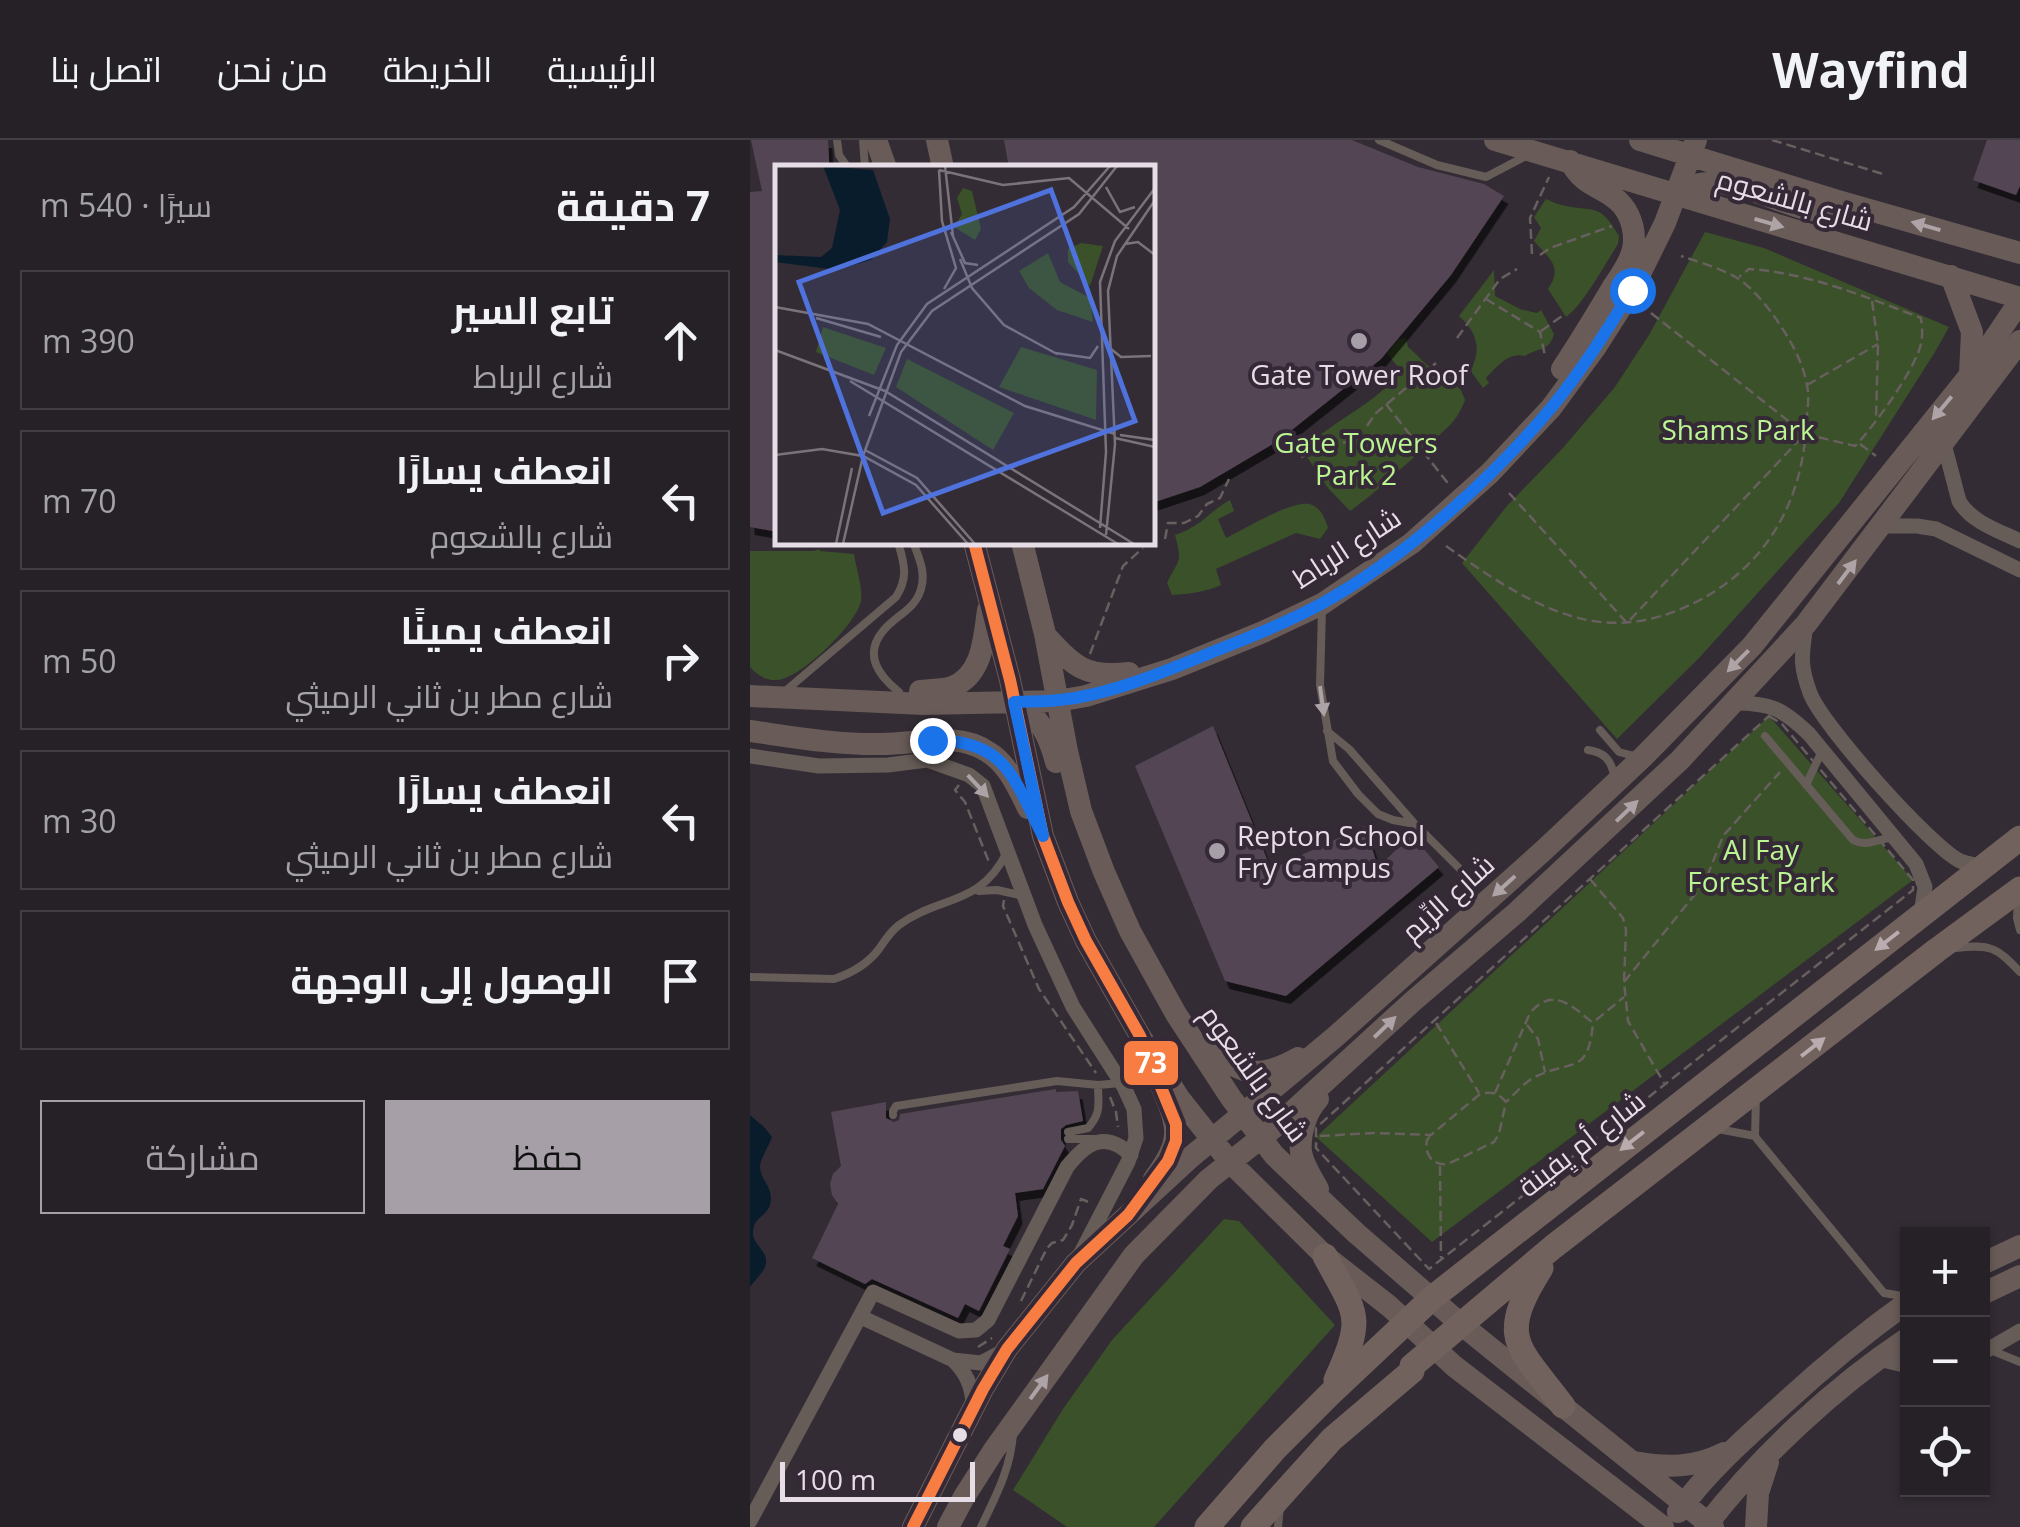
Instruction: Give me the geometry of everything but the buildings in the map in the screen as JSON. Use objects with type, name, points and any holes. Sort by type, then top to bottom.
[{"type":"main road","points":[[876,140],[885,165]]},
{"type":"main road","points":[[892,140],[897,165]]},
{"type":"main road","points":[[938,140],[942,165]]},
{"type":"main road","name":"شارع بالشعوم","points":[[1495,140],[2020,300]]},
{"type":"main road","name":"شارع بالشعوم","points":[[1640,140],[1693,147],[1838,201],[2020,252]]},
{"type":"main road","name":"شارع الرباط","points":[[777,697],[924,704],[1058,701],[1091,695],[1172,669],[1322,604],[1412,543],[1470,492],[1551,408],[1632,290],[1665,223],[1693,147]]},
{"type":"main road","points":[[1551,408],[1558,376],[1627,264],[1634,238],[1634,229],[1622,205],[1554,157]]},
{"type":"main road","points":[[1676,195],[1686,187],[1707,182],[1729,184],[1809,210],[1824,210],[1838,201]]},
{"type":"main road","points":[[1969,239],[2020,233]]},
{"type":"main road","points":[[1951,276],[1972,332],[1970,374]]},
{"type":"main road","name":"شارع الرِّيم","points":[[913,1527],[973,1408],[1001,1342],[1076,1264],[1212,1138],[1336,1037],[1613,785],[1752,646],[1970,374],[2020,300]]},
{"type":"main road","name":"شارع الرِّيم","points":[[948,1527],[1014,1422],[1134,1256],[1209,1178],[1354,1057],[1622,816],[1735,703],[1806,624],[2012,358],[2020,341]]},
{"type":"main road","points":[[975,545],[990,596],[1043,836]]},
{"type":"main road","name":"شارع بالشعوم","points":[[1023,545],[1081,810],[1104,872],[1130,932],[1176,1014],[1243,1115],[1260,1139],[1326,1206],[1462,1326],[1709,1526]]},
{"type":"main road","points":[[750,696],[951,688],[970,674],[980,657],[990,596]]},
{"type":"main road","points":[[1045,634],[1073,663],[1098,675],[1172,669]]},
{"type":"main road","points":[[1014,702],[1030,712],[1048,736],[1086,867],[1104,902],[1130,932]]},
{"type":"main road","points":[[750,731],[881,744],[960,740],[989,752],[1004,765],[1043,836],[1086,941],[1140,1036],[1179,1098],[1230,1162],[1325,1256],[1454,1366],[1665,1527],[1740,1442],[1900,1306]]},
{"type":"main road","name":"شارع أم يِفينة","points":[[1207,1527],[1275,1449],[1432,1298],[2020,838]]},
{"type":"main road","points":[[1253,1527],[1332,1439],[1553,1248],[2020,889]]},
{"type":"main road","points":[[1176,1014],[1226,1062],[1250,1072],[1280,1068],[1336,1037]]},
{"type":"main road","points":[[1128,1215],[1168,1161],[1176,1140],[1176,1124],[1140,1036]]},
{"type":"main road","points":[[1326,1206],[1301,1152],[1305,1120],[1311,1106],[1354,1057]]},
{"type":"main road","points":[[1990,1260],[2020,1246]]},
{"type":"main road","points":[[1553,1248],[1523,1296],[1515,1323],[1525,1354],[1564,1406]]},
{"type":"main road","points":[[1325,1256],[1354,1310],[1356,1327],[1330,1394]]},
{"type":"main road","points":[[1990,1290],[2020,1276]]},
{"type":"main road","points":[[1709,1526],[1772,1452],[1900,1344]]},
{"type":"main road","points":[[1633,1462],[1681,1467],[1702,1463],[1740,1442]]},
{"type":"main road","points":[[1756,1527],[1758,1493],[1772,1452]]},
{"type":"main road","points":[[1608,1483],[1630,1527]]},
{"type":"street","points":[[1944,444],[1964,508],[1976,520],[2020,542]]},
{"type":"street","points":[[1882,526],[1936,529],[2020,570]]},
{"type":"street","points":[[1978,548],[1975,535],[1982,528],[1992,527]]},
{"type":"street","points":[[1806,624],[1801,664],[1812,698],[1826,721],[1922,830],[1961,861],[1983,867]]},
{"type":"street","points":[[1735,703],[1762,703],[1777,708],[1809,734],[1819,757],[1916,864],[1925,887],[1921,914]]},
{"type":"street","points":[[1809,734],[1814,722],[1826,721]]},
{"type":"street","points":[[803,738],[888,765]]},
{"type":"street","points":[[750,756],[819,766],[927,760],[978,780],[988,794],[1024,896],[1074,1007],[1131,1100],[1137,1124],[1131,1155],[1076,1264]]},
{"type":"street","points":[[1900,842],[1914,844],[1922,830]]},
{"type":"street","points":[[750,1520],[876,1287],[958,1331],[976,1330],[988,1320],[1078,1154],[1091,1144],[1112,1142],[1131,1155]]},
{"type":"street","points":[[862,1317],[952,1360],[970,1383],[973,1408]]},
{"type":"street","points":[[1990,1349],[2020,1331]]},
{"type":"street","points":[[952,1360],[981,1363],[995,1358],[1001,1342]]},
{"type":"street","points":[[1878,1360],[1900,1364]]},
{"type":"lane","points":[[837,140],[839,155],[846,165]]},
{"type":"lane","points":[[863,140],[866,165]]},
{"type":"lane","points":[[1379,140],[1437,166],[1486,177],[1554,157]]},
{"type":"lane","points":[[777,697],[896,596],[906,573],[899,545]]},
{"type":"lane","points":[[898,692],[882,678],[874,654],[883,631],[920,594],[923,572],[914,545]]},
{"type":"lane","points":[[1322,604],[1320,685],[1333,761],[1378,814],[1414,824]]},
{"type":"lane","points":[[1600,730],[1619,752],[1642,757]]},
{"type":"lane","points":[[1327,731],[1349,749],[1414,824],[1462,871],[1470,892],[1467,920]]},
{"type":"lane","points":[[1765,736],[1853,840],[1863,844],[1878,840],[1900,842]]},
{"type":"lane","points":[[1588,750],[1602,754],[1611,763],[1613,785]]},
{"type":"lane","points":[[1806,785],[1819,757]]},
{"type":"lane","points":[[750,977],[834,979],[847,975],[867,963],[890,933],[905,922],[975,892],[1008,852]]},
{"type":"lane","points":[[2020,889],[2020,930]]},
{"type":"lane","points":[[975,892],[1024,896]]},
{"type":"lane","points":[[1937,950],[1986,946],[1997,950],[2020,972]]},
{"type":"lane","points":[[893,1115],[896,1106],[1057,1081],[1121,1083]]},
{"type":"lane","points":[[1101,1084],[1096,1118],[1088,1128],[1068,1136],[1112,1142]]},
{"type":"lane","points":[[1755,1136],[1756,1091]]},
{"type":"lane","points":[[1709,1128],[1755,1136],[1884,1292],[1900,1297]]},
{"type":"lane","points":[[1880,1322],[1884,1292]]},
{"type":"lane","points":[[1990,1352],[2020,1362]]},
{"type":"lane","points":[[980,1527],[1009,1464],[1014,1422]]},
{"type":"lane","points":[[1278,1527],[1282,1492]]},
{"type":"path","points":[[1772,140],[1883,174]]},
{"type":"path","points":[[1532,254],[1530,218],[1554,157]]},
{"type":"path","points":[[1540,255],[1621,223]]},
{"type":"path","points":[[1446,546],[1522,595],[1554,610],[1589,620],[1627,624],[1660,618],[1702,601],[1760,553],[1783,518],[1803,460],[1808,393],[1800,360],[1769,309],[1738,278],[1680,256]]},
{"type":"path","points":[[1650,313],[1805,434],[1855,446],[1914,364],[1921,344],[1921,318],[1838,287],[1768,270],[1750,269],[1738,278]]},
{"type":"path","points":[[1457,338],[1500,279],[1517,270]]},
{"type":"path","points":[[1486,299],[1540,332],[1545,356]]},
{"type":"path","points":[[1871,299],[1878,344],[1876,419]]},
{"type":"path","points":[[1540,332],[1562,316]]},
{"type":"path","points":[[1806,385],[1878,344]]},
{"type":"path","points":[[1367,426],[1376,413],[1436,363]]},
{"type":"path","points":[[1386,404],[1450,486]]},
{"type":"path","points":[[1627,624],[1805,434]]},
{"type":"path","points":[[1301,457],[1328,444],[1349,442]]},
{"type":"path","points":[[1859,443],[1876,456]]},
{"type":"path","points":[[1165,539],[1168,523],[1184,523],[1198,516],[1207,504],[1220,498],[1229,478]]},
{"type":"path","points":[[1509,493],[1627,624]]},
{"type":"path","points":[[1088,660],[1124,566],[1143,548]]},
{"type":"path","points":[[1768,716],[1819,757],[1878,840],[1913,880],[1913,890],[1429,1268],[1316,1148],[1316,1128],[1768,716]]},
{"type":"path","points":[[1624,982],[1705,882],[1722,836],[1788,764]]},
{"type":"path","points":[[969,775],[955,790],[965,802],[986,859],[996,870]]},
{"type":"path","points":[[1590,879],[1623,918],[1628,1020],[1665,1084]]},
{"type":"path","points":[[1004,892],[1004,906],[1039,988],[1116,1112],[1118,1126],[1112,1142]]},
{"type":"path","points":[[1506,1102],[1495,1094],[1480,1094],[1431,1135],[1427,1154],[1440,1165],[1448,1164],[1494,1142],[1506,1102],[1524,1084],[1579,1064],[1590,1049],[1593,1022],[1626,996]]},
{"type":"path","points":[[1495,1094],[1537,1005],[1555,999],[1566,1001],[1593,1022]]},
{"type":"path","points":[[1435,1020],[1480,1094]]},
{"type":"path","points":[[1526,1023],[1538,1039],[1545,1074]]},
{"type":"path","points":[[1316,1136],[1431,1135]]},
{"type":"path","points":[[1440,1165],[1441,1259]]},
{"type":"path","points":[[1015,1311],[1047,1248],[1062,1240],[1072,1225],[1081,1200],[1104,1209]]},
{"type":"path","points":[[977,1348],[1001,1342]]},
{"type":"green space","points":[[1546,199],[1601,213],[1619,236],[1594,283],[1566,317],[1548,289],[1555,274],[1552,263],[1534,241],[1541,228],[1534,217]]},
{"type":"green space","name":"Shams Park","points":[[1705,232],[1764,248],[1949,327],[1839,503],[1700,657],[1617,739],[1462,563],[1506,507],[1615,387],[1649,335]]},
{"type":"green space","points":[[1494,270],[1495,296],[1520,309],[1537,313],[1541,310],[1554,334],[1543,348],[1503,361],[1486,378],[1489,383],[1483,388],[1470,370],[1476,341],[1459,316]]},
{"type":"green space","name":"Gate Towers Park 2","points":[[1406,338],[1408,347],[1426,364],[1451,374],[1465,400],[1446,429],[1350,511],[1328,488],[1303,451],[1386,387],[1400,369],[1387,354],[1399,339]]},
{"type":"green space","points":[[1230,500],[1234,511],[1218,519],[1226,538],[1301,504],[1316,507],[1328,528],[1320,539],[1296,533],[1216,569],[1221,585],[1172,595],[1167,583],[1179,557],[1175,535],[1192,528]]},
{"type":"green space","points":[[819,549],[854,554],[861,590],[857,611],[826,648],[800,670],[777,680],[765,678],[750,667],[750,551]]},
{"type":"green space","name":"Al Fay Forest Park","points":[[1769,716],[1913,880],[1432,1242],[1316,1137]]},
{"type":"green space","points":[[1224,1219],[1239,1221],[1335,1325],[1154,1527],[1067,1527],[1013,1490],[1112,1340]]},
{"type":"water","points":[[750,1115],[772,1137],[760,1167],[771,1194],[770,1205],[753,1231],[766,1261],[764,1270],[750,1287]]},
{"type":"transit line","name":"73","points":[[913,1527],[1007,1349],[1076,1263],[1128,1215],[1168,1161],[1176,1141],[1176,1124],[1140,1036],[1086,941],[1043,836],[1010,680],[975,545]]},
{"type":"place","name":"Gate Tower Roof","points":[[1359,341]]},
{"type":"place","name":"Repton School Fry Campus","points":[[1217,851]]},
{"type":"route","points":[[932,740],[960,740],[989,752],[1016,783],[1043,836],[1014,702],[1086,696],[1172,669],[1322,604],[1391,558],[1460,502],[1551,408],[1632,290]]}]
